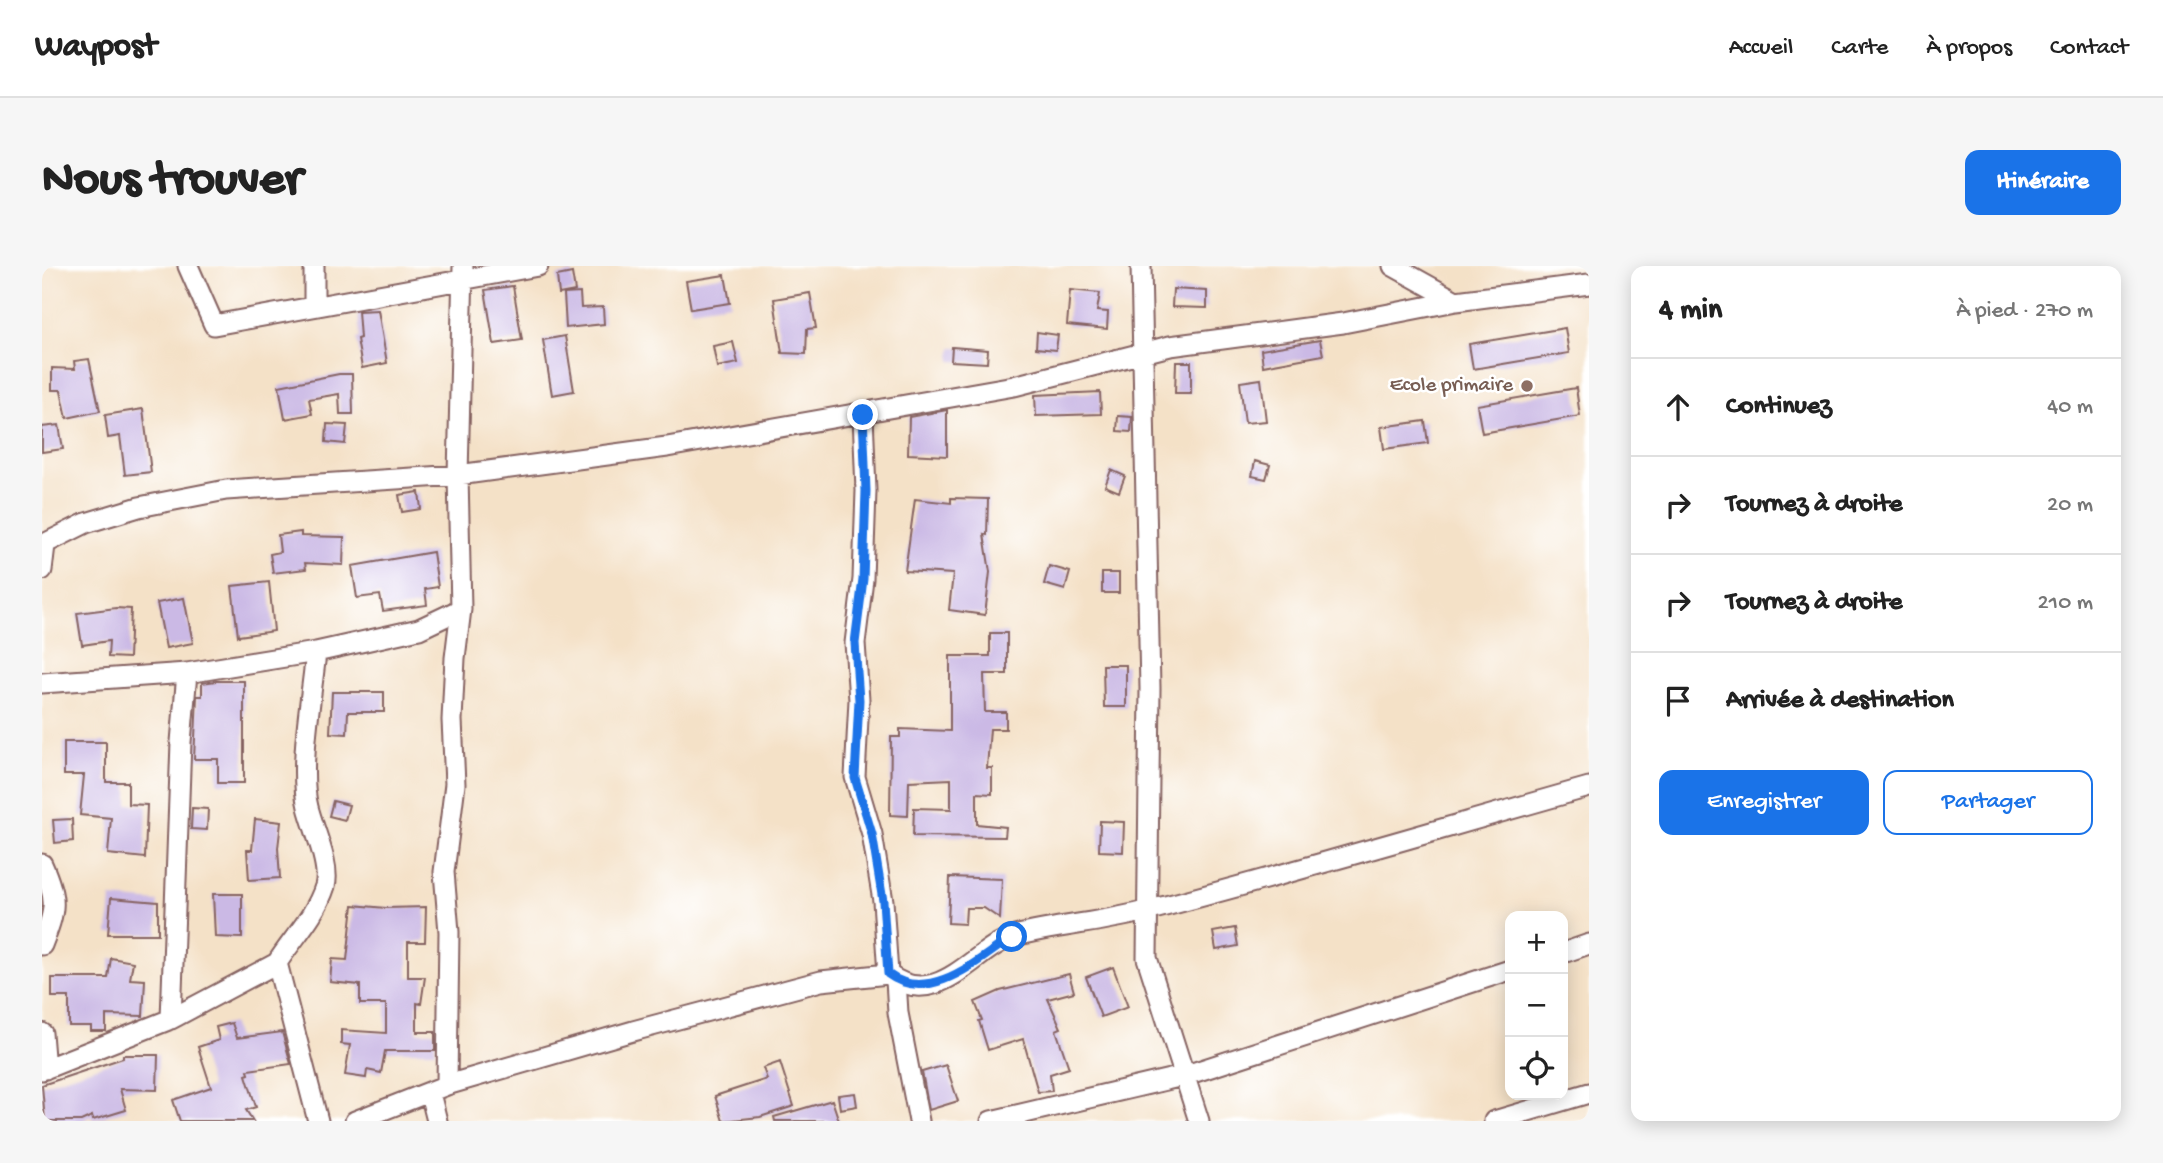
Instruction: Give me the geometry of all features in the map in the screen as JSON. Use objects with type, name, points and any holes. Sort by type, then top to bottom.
[{"type":"street","points":[[188,266],[214,325],[463,273],[538,266]]},
{"type":"street","points":[[314,266],[314,306]]},
{"type":"street","points":[[1141,266],[1150,699],[1147,958],[1199,1121]]},
{"type":"street","points":[[1393,266],[1456,301]]},
{"type":"street","points":[[1588,266],[1589,295]]},
{"type":"street","points":[[437,1121],[449,932],[444,872],[455,783],[452,720],[454,658],[461,609],[458,475],[463,273]]},
{"type":"street","points":[[42,570],[43,545],[86,523],[139,507],[226,490],[458,475],[667,447],[863,415],[1014,386],[1170,346],[1343,323],[1456,301],[1589,284]]},
{"type":"street","points":[[863,415],[866,491],[863,579],[855,643],[859,700],[855,778],[874,847],[892,977],[919,1121]]},
{"type":"street","points":[[42,683],[187,673],[316,652],[419,629],[461,609]]},
{"type":"street","points":[[42,1033],[43,1070],[171,1019],[277,963],[309,920],[326,883],[322,856],[307,804],[306,761],[316,652]]},
{"type":"street","points":[[171,1019],[181,742],[187,673]]},
{"type":"street","points":[[355,1121],[439,1089],[809,984],[870,974],[928,985],[947,978],[1012,937],[1147,911],[1589,787]]},
{"type":"street","points":[[42,864],[54,891],[55,912],[42,945]]},
{"type":"street","points":[[1568,951],[1589,944]]},
{"type":"street","points":[[277,963],[318,1121]]},
{"type":"street","points":[[991,1121],[1183,1076],[1505,972]]},
{"type":"street","points":[[1494,1121],[1589,1093]]},
{"type":"building","points":[[572,273],[575,291],[559,294],[557,276]]},
{"type":"building","points":[[725,275],[730,303],[691,309],[686,281]]},
{"type":"building","points":[[513,286],[522,340],[494,344],[485,290]]},
{"type":"building","points":[[1173,289],[1207,291],[1207,308],[1172,307]]},
{"type":"building","points":[[1070,290],[1100,293],[1097,311],[1108,312],[1107,329],[1067,325]]},
{"type":"building","points":[[580,293],[581,308],[603,307],[604,324],[566,328],[564,294]]},
{"type":"building","points":[[810,293],[816,328],[807,329],[806,354],[782,353],[774,299]]},
{"type":"building","points":[[378,310],[387,363],[362,368],[357,339],[360,338],[358,311]]},
{"type":"building","points":[[1565,328],[1569,353],[1473,369],[1469,344]]},
{"type":"building","points":[[1037,332],[1058,335],[1056,350],[1036,348]]},
{"type":"building","points":[[565,336],[574,391],[552,395],[543,340]]},
{"type":"building","points":[[1320,340],[1323,355],[1263,366],[1261,350]]},
{"type":"building","points":[[733,342],[738,363],[717,367],[713,346]]},
{"type":"building","points":[[952,347],[988,350],[987,363],[951,361]]},
{"type":"building","points":[[89,359],[100,411],[67,418],[61,390],[52,390],[52,368],[75,369],[74,361]]},
{"type":"building","points":[[1176,362],[1191,362],[1191,393],[1175,393]]},
{"type":"building","points":[[339,374],[352,374],[353,414],[340,414],[339,394],[309,399],[312,414],[285,419],[279,386]]},
{"type":"building","points":[[1261,379],[1266,421],[1245,423],[1240,382]]},
{"type":"building","points":[[1576,388],[1580,416],[1482,433],[1477,405]]},
{"type":"building","points":[[1100,392],[1101,414],[1036,416],[1035,395]]},
{"type":"building","points":[[143,409],[151,472],[125,475],[120,436],[108,438],[105,415]]},
{"type":"building","points":[[947,410],[947,456],[908,454],[909,417]]},
{"type":"building","points":[[1118,416],[1132,417],[1131,432],[1117,431]]},
{"type":"building","points":[[1425,421],[1428,443],[1384,449],[1381,427]]},
{"type":"building","points":[[327,424],[347,425],[345,444],[326,442]]},
{"type":"building","points":[[59,425],[63,449],[42,452],[42,427]]},
{"type":"building","points":[[1255,461],[1270,465],[1266,479],[1252,476]]},
{"type":"building","points":[[1111,470],[1125,476],[1119,492],[1105,486]]},
{"type":"building","points":[[419,492],[421,509],[402,512],[399,495]]},
{"type":"building","points":[[951,498],[988,499],[987,535],[984,534],[990,572],[985,615],[949,610],[953,574],[905,571],[915,499],[951,503]]},
{"type":"building","points":[[301,532],[301,536],[344,537],[343,565],[305,563],[306,569],[273,573],[270,554],[280,552],[278,535]]},
{"type":"building","points":[[433,552],[438,587],[425,589],[427,605],[383,611],[380,595],[357,598],[352,566]]},
{"type":"building","points":[[1049,566],[1070,572],[1065,590],[1044,584]]},
{"type":"building","points":[[1102,573],[1119,573],[1119,593],[1102,593]]},
{"type":"building","points":[[269,582],[274,631],[238,636],[232,586]]},
{"type":"building","points":[[184,598],[193,643],[166,648],[157,603]]},
{"type":"building","points":[[116,608],[131,609],[129,658],[108,657],[109,641],[82,645],[77,613]]},
{"type":"building","points":[[990,633],[1007,633],[1007,674],[984,674],[985,712],[1006,712],[1006,729],[990,729],[987,768],[992,768],[992,794],[977,793],[977,824],[1006,827],[1005,837],[913,836],[914,808],[951,809],[951,779],[909,781],[908,816],[890,815],[891,737],[900,737],[900,729],[950,731],[950,656],[990,656]]},
{"type":"building","points":[[1103,665],[1126,665],[1126,707],[1104,707]]},
{"type":"building","points":[[244,681],[244,783],[218,783],[218,759],[194,759],[197,696],[202,696],[202,683]]},
{"type":"building","points":[[332,692],[384,692],[384,712],[348,712],[347,734],[330,733]]},
{"type":"building","points":[[64,742],[106,742],[106,782],[128,782],[128,804],[147,805],[145,858],[108,854],[111,818],[80,815],[84,775],[64,775]]},
{"type":"building","points":[[333,801],[349,805],[345,820],[329,816]]},
{"type":"building","points":[[192,808],[208,809],[207,830],[191,829]]},
{"type":"building","points":[[72,819],[73,841],[55,843],[53,820]]},
{"type":"building","points":[[255,819],[281,822],[278,848],[280,878],[249,880],[247,850],[252,850]]},
{"type":"building","points":[[1100,821],[1124,822],[1123,852],[1099,851]]},
{"type":"building","points":[[950,877],[1002,879],[1000,919],[984,908],[966,908],[965,924],[948,923]]},
{"type":"building","points":[[213,894],[242,894],[242,938],[215,937]]},
{"type":"building","points":[[111,898],[158,902],[158,934],[108,934]]},
{"type":"building","points":[[353,905],[426,907],[425,942],[408,942],[408,977],[425,977],[421,1004],[417,1003],[417,1032],[435,1032],[435,1051],[385,1051],[381,1073],[367,1070],[366,1078],[345,1075],[350,1045],[341,1044],[341,1030],[386,1033],[386,1004],[360,1004],[360,985],[330,982],[332,959],[347,960]]},
{"type":"building","points":[[1235,928],[1238,946],[1216,950],[1213,932]]},
{"type":"building","points":[[111,958],[133,962],[130,979],[145,980],[143,1016],[106,1015],[106,1031],[91,1031],[91,1026],[69,1026],[69,997],[52,997],[52,978],[108,978]]},
{"type":"building","points":[[1113,967],[1128,1007],[1101,1017],[1086,977]]},
{"type":"building","points":[[1069,974],[1074,992],[1048,999],[1061,1028],[1056,1030],[1069,1068],[1050,1074],[1052,1091],[1038,1092],[1023,1039],[988,1050],[975,1002],[1000,991]]},
{"type":"building","points":[[232,1023],[237,1038],[282,1032],[291,1064],[248,1070],[249,1074],[246,1075],[256,1107],[246,1110],[253,1121],[180,1121],[173,1100],[211,1087],[198,1047],[219,1040],[216,1027]]},
{"type":"building","points":[[123,1055],[158,1055],[157,1090],[120,1089],[126,1110],[93,1120],[92,1116],[81,1121],[45,1121],[42,1085],[123,1058]]},
{"type":"building","points":[[780,1062],[794,1106],[760,1117],[723,1121],[715,1096],[767,1079],[763,1068]]},
{"type":"building","points":[[946,1065],[958,1101],[929,1110],[922,1072]]},
{"type":"building","points":[[855,1093],[857,1106],[840,1109],[838,1095]]},
{"type":"building","points":[[832,1100],[839,1121],[775,1121],[774,1117]]},
{"type":"place","name":"Ecole primaire","points":[[1527,386]]},
{"type":"route","points":[[863,415],[866,491],[863,579],[855,643],[859,700],[855,778],[872,834],[883,901],[888,974],[897,980],[928,985],[975,962],[1012,937]]}]
